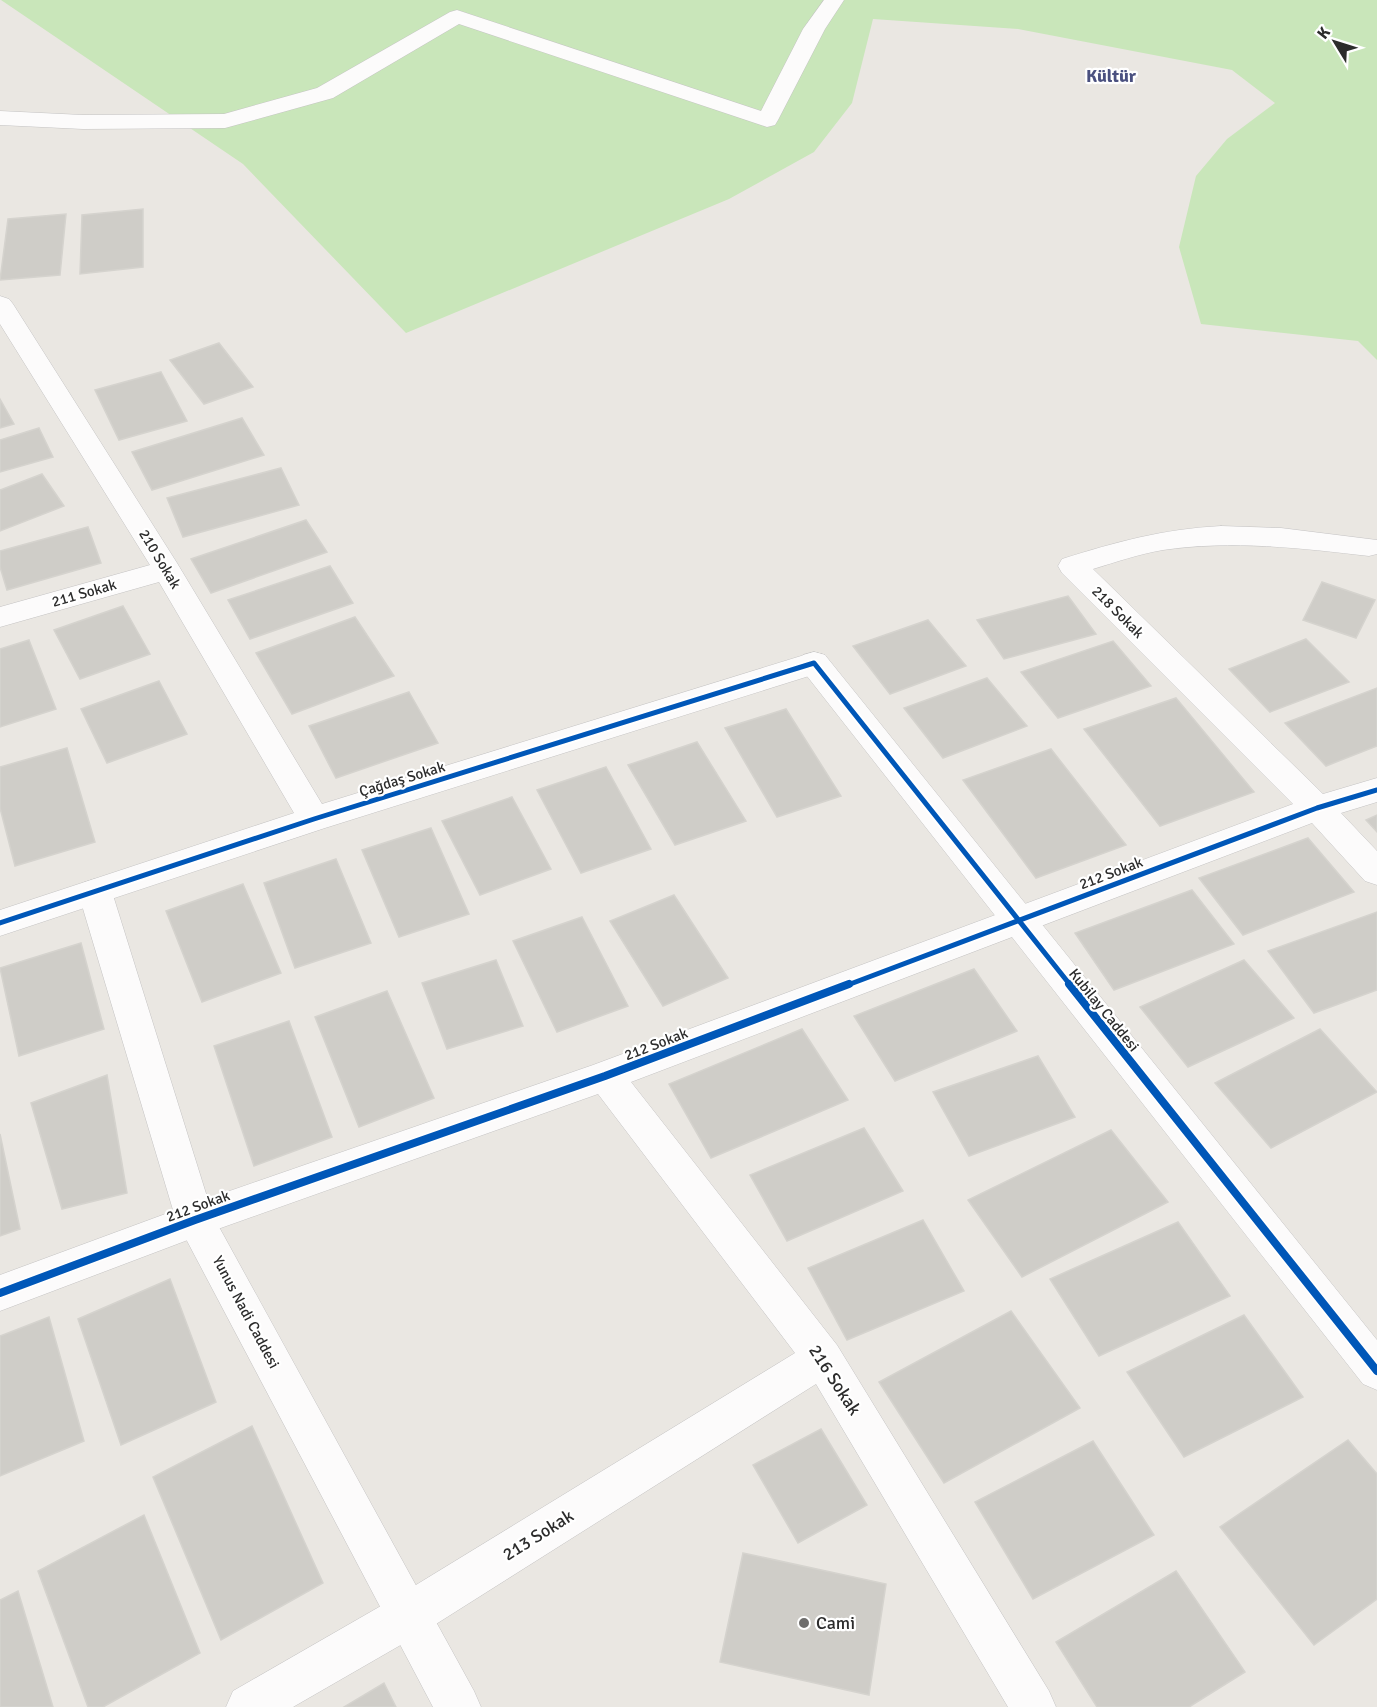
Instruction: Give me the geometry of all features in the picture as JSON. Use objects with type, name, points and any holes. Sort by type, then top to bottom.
[{"type":"street","points":[[0,118],[82,122],[225,121],[325,93],[457,16],[766,120],[814,28],[834,0]]},
{"type":"street","name":"210 Sokak","points":[[0,304],[167,570],[314,819]]},
{"type":"street","name":"218 Sokak","points":[[1369,547],[1307,540],[1211,536],[1134,547],[1072,566],[1317,808],[1377,872]]},
{"type":"street","name":"211 Sokak","points":[[0,617],[167,570]]},
{"type":"street","name":"Çağdaş Sokak","points":[[0,923],[314,819],[814,663]]},
{"type":"street","name":"Kubilay Caddesi","points":[[814,663],[1377,1371]]},
{"type":"street","name":"212 Sokak","points":[[0,1293],[195,1220],[605,1076],[1317,808],[1377,790]]},
{"type":"street","name":"Yunus Nadi Caddesi","points":[[95,892],[195,1220],[458,1707]]},
{"type":"street","name":"216 Sokak","points":[[605,1076],[823,1358],[1033,1707]]},
{"type":"street","name":"213 Sokak","points":[[249,1707],[409,1615],[823,1358]]},
{"type":"green space","points":[[1,0],[1377,0],[1377,360],[1358,341],[1201,324],[1179,247],[1196,176],[1227,139],[1275,103],[1232,70],[1018,29],[873,19],[852,103],[814,152],[729,199],[406,333],[243,164]]},
{"type":"building","points":[[143,209],[143,267],[80,274],[82,215]]},
{"type":"building","points":[[66,214],[60,275],[0,280],[8,219]]},
{"type":"building","points":[[219,343],[253,387],[204,404],[170,360]]},
{"type":"building","points":[[161,372],[187,421],[119,440],[95,390]]},
{"type":"building","points":[[0,399],[14,424],[0,428]]},
{"type":"building","points":[[242,418],[264,455],[152,490],[132,452]]},
{"type":"building","points":[[39,428],[53,457],[0,472],[0,440]]},
{"type":"building","points":[[281,468],[299,505],[183,537],[167,498]]},
{"type":"building","points":[[42,474],[64,506],[0,531],[0,490]]},
{"type":"building","points":[[306,520],[327,552],[211,593],[191,559]]},
{"type":"building","points":[[88,527],[101,563],[7,590],[0,567],[0,551]]},
{"type":"building","points":[[330,566],[353,603],[250,639],[228,600]]},
{"type":"building","points":[[1322,582],[1375,600],[1356,638],[1303,620]]},
{"type":"building","points":[[1068,596],[1096,634],[1004,659],[977,620]]},
{"type":"building","points":[[123,606],[150,654],[80,679],[54,630]]},
{"type":"building","points":[[355,617],[394,676],[292,714],[256,653]]},
{"type":"building","points":[[928,620],[966,666],[890,694],[853,646]]},
{"type":"building","points":[[1306,639],[1349,682],[1270,712],[1229,669]]},
{"type":"building","points":[[29,640],[56,709],[0,727],[0,649]]},
{"type":"building","points":[[1113,641],[1151,686],[1058,718],[1021,672]]},
{"type":"building","points":[[987,678],[1027,726],[943,758],[904,708]]},
{"type":"building","points":[[159,681],[187,734],[107,763],[81,709]]},
{"type":"building","points":[[1377,688],[1377,746],[1326,766],[1285,723]]},
{"type":"building","points":[[409,692],[438,743],[336,778],[309,726]]},
{"type":"building","points":[[1176,698],[1254,792],[1160,826],[1084,729]]},
{"type":"building","points":[[786,709],[841,796],[777,817],[725,728]]},
{"type":"building","points":[[697,742],[746,821],[675,845],[628,765]]},
{"type":"building","points":[[67,748],[95,842],[15,866],[0,808],[0,767]]},
{"type":"building","points":[[1051,749],[1126,845],[1036,878],[963,780]]},
{"type":"building","points":[[606,767],[651,849],[581,873],[537,790]]},
{"type":"building","points":[[512,797],[551,869],[480,895],[442,821]]},
{"type":"building","points":[[1377,815],[1377,832],[1366,820]]},
{"type":"building","points":[[431,828],[469,914],[399,937],[362,850]]},
{"type":"building","points":[[1308,838],[1354,892],[1243,935],[1199,878]]},
{"type":"building","points":[[336,859],[371,943],[295,968],[264,883]]},
{"type":"building","points":[[243,884],[281,973],[202,1002],[166,911]]},
{"type":"building","points":[[1192,890],[1234,944],[1114,990],[1075,933]]},
{"type":"building","points":[[674,895],[728,978],[663,1006],[610,921]]},
{"type":"building","points":[[1377,912],[1377,990],[1314,1013],[1268,951]]},
{"type":"building","points":[[582,917],[628,1006],[557,1032],[513,941]]},
{"type":"building","points":[[81,943],[104,1029],[19,1056],[0,968]]},
{"type":"building","points":[[496,960],[523,1026],[447,1049],[422,983]]},
{"type":"building","points":[[1244,960],[1294,1018],[1188,1067],[1140,1007]]},
{"type":"building","points":[[974,969],[1017,1031],[895,1081],[854,1016]]},
{"type":"building","points":[[387,991],[434,1098],[359,1127],[315,1017]]},
{"type":"building","points":[[289,1021],[332,1137],[254,1166],[214,1046]]},
{"type":"building","points":[[802,1029],[848,1100],[711,1158],[669,1084]]},
{"type":"building","points":[[1320,1029],[1377,1092],[1271,1148],[1215,1083]]},
{"type":"building","points":[[1038,1056],[1075,1117],[969,1156],[933,1092]]},
{"type":"building","points":[[107,1075],[127,1193],[62,1209],[31,1103]]},
{"type":"building","points":[[864,1128],[903,1191],[787,1241],[750,1175]]},
{"type":"building","points":[[1111,1130],[1168,1202],[1022,1277],[968,1200]]},
{"type":"building","points":[[0,1134],[20,1229],[0,1236]]},
{"type":"building","points":[[923,1220],[964,1291],[847,1340],[808,1268]]},
{"type":"building","points":[[1178,1222],[1230,1296],[1099,1356],[1050,1279]]},
{"type":"building","points":[[170,1279],[216,1402],[121,1445],[78,1319]]},
{"type":"building","points":[[1011,1311],[1080,1408],[944,1483],[879,1382]]},
{"type":"building","points":[[1244,1315],[1303,1397],[1184,1457],[1127,1372]]},
{"type":"building","points":[[49,1317],[84,1441],[0,1476],[0,1336]]},
{"type":"building","points":[[252,1426],[323,1583],[221,1640],[153,1477]]},
{"type":"building","points":[[821,1429],[867,1505],[798,1543],[753,1465]]},
{"type":"building","points":[[1348,1440],[1377,1474],[1377,1599],[1314,1645],[1220,1527]]},
{"type":"building","points":[[1093,1441],[1154,1535],[1033,1599],[975,1502]]},
{"type":"building","points":[[144,1515],[200,1653],[103,1707],[88,1707],[38,1571]]},
{"type":"building","name":"Cami","points":[[743,1553],[886,1584],[869,1695],[720,1662]]},
{"type":"building","points":[[1176,1571],[1245,1672],[1189,1707],[1097,1707],[1056,1642]]},
{"type":"building","points":[[18,1591],[53,1707],[0,1707],[0,1600]]},
{"type":"building","points":[[384,1683],[396,1707],[344,1707]]},
{"type":"cycle path","points":[[0,923],[314,819],[814,663],[1377,1371]]},
{"type":"cycle path","points":[[0,1293],[195,1220],[605,1076],[1317,808],[1377,790]]},
{"type":"place","name":"Cami","points":[[804,1623]]},
{"type":"district","name":"Kültür","points":[[1111,76]]}]
